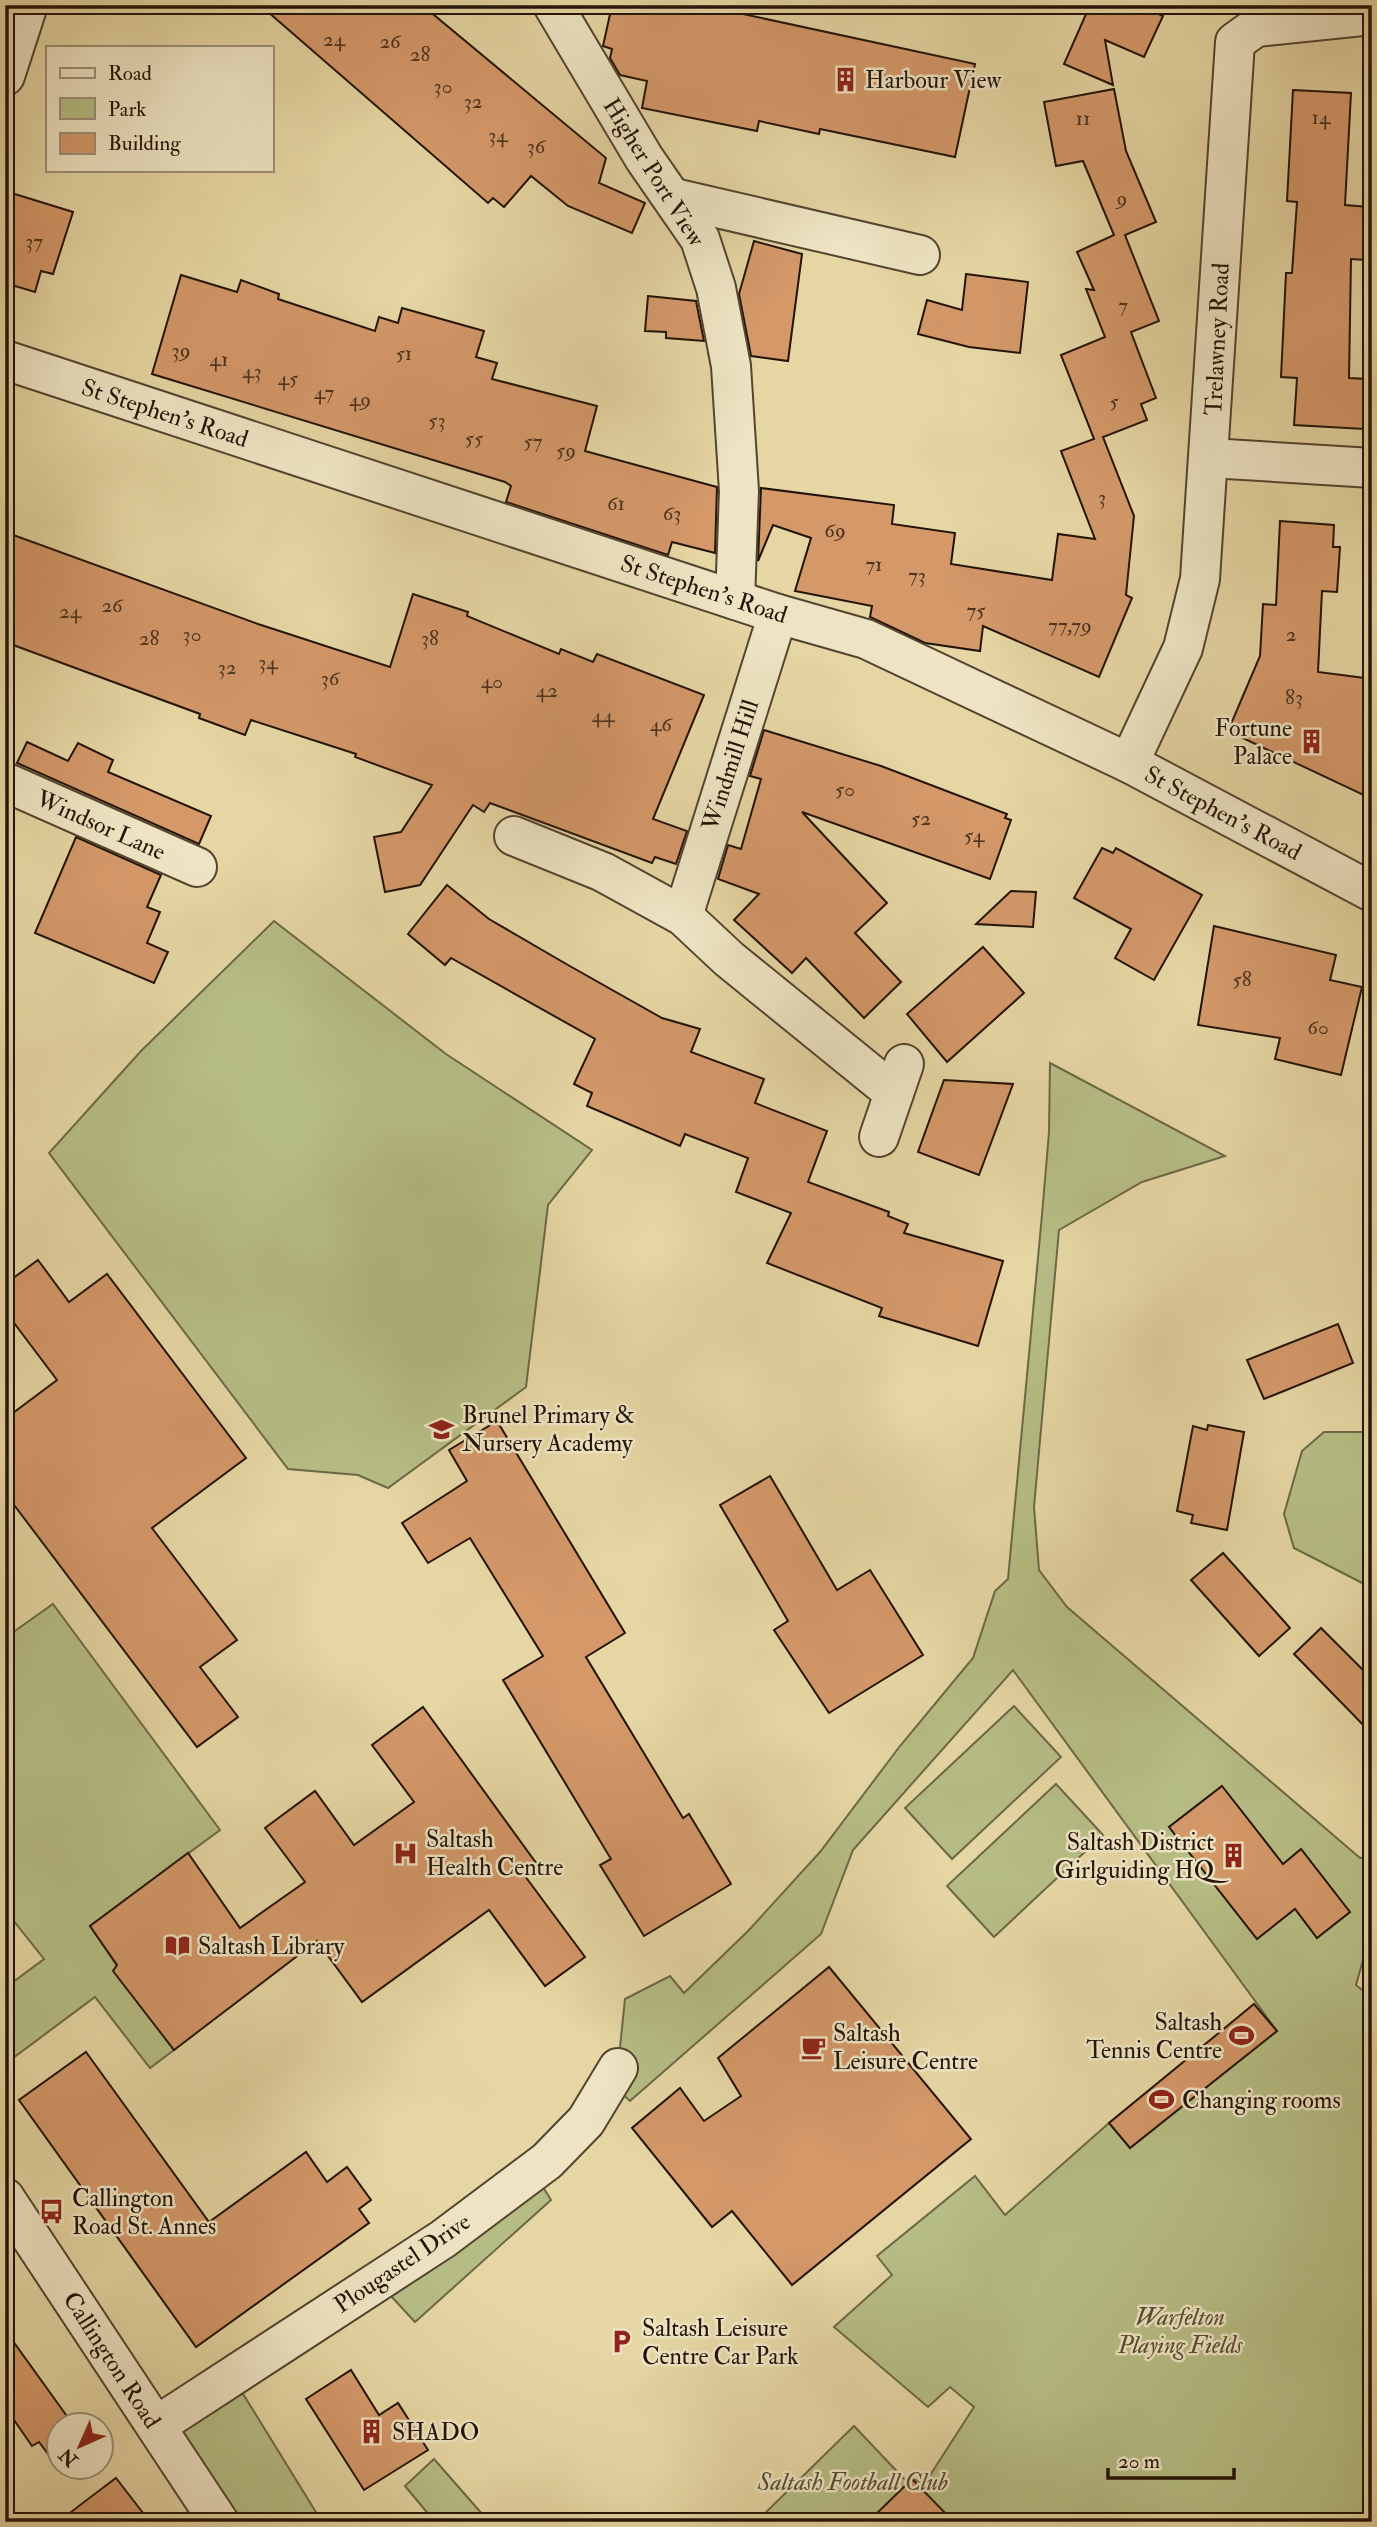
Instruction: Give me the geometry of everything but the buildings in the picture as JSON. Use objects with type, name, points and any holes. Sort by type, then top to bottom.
[{"type":"street","points":[[5,76],[28,5]]},
{"type":"street","name":"Higher Port View","points":[[553,5],[644,158],[700,239],[716,288],[731,366],[739,491],[735,600]]},
{"type":"street","name":"Trelawney Road","points":[[1129,764],[1183,648],[1200,579],[1210,458],[1235,42],[1256,27],[1372,15]]},
{"type":"street","points":[[674,198],[920,255]]},
{"type":"street","name":"St Stephen's Road","points":[[5,360],[778,614],[866,639],[1129,764],[1372,892]]},
{"type":"street","points":[[1210,458],[1372,468]]},
{"type":"street","name":"Windmill Hill","points":[[683,916],[778,614]]},
{"type":"street","name":"Windsor Lane","points":[[5,782],[197,867]]},
{"type":"street","points":[[514,836],[603,872],[683,916],[738,966],[899,1079],[879,1137]]},
{"type":"street","name":"Plougastel Drive","points":[[156,2426],[443,2239],[547,2161],[586,2121],[618,2067]]},
{"type":"street","name":"Callington Road","points":[[5,2198],[219,2522]]},
{"type":"green space","points":[[274,921],[446,1054],[592,1150],[548,1205],[526,1387],[388,1488],[358,1475],[288,1469],[49,1153],[141,1051]]},
{"type":"green space","name":"Warfelton Playing Fields","points":[[1050,1063],[1225,1156],[1142,1182],[1059,1230],[1034,1507],[1039,1570],[1067,1607],[1360,1858],[1372,1856],[1370,1936],[1356,1985],[1372,1998],[1372,2522],[756,2522],[854,2426],[908,2483],[912,2479],[925,2483],[974,2407],[950,2387],[928,2407],[834,2327],[892,2275],[877,2256],[975,2176],[1005,2215],[1109,2123],[1130,2147],[1277,2031],[1013,1670],[853,1850],[821,1934],[630,2101],[609,2082],[618,2067],[625,1999],[670,1976],[684,1993],[748,1931],[820,1852],[900,1746],[973,1658],[995,1591],[1008,1579],[1049,1132]]},
{"type":"green space","points":[[1324,1432],[1372,1432],[1372,1588],[1294,1548],[1284,1514],[1302,1451]]},
{"type":"green space","points":[[53,1604],[220,1830],[90,1926],[174,2050],[150,2068],[95,1997],[5,2064],[5,1988],[44,1959],[5,1910],[5,1638]]},
{"type":"green space","points":[[1014,1706],[1061,1757],[952,1859],[905,1808]]},
{"type":"green space","points":[[1056,1784],[1103,1835],[994,1937],[947,1886]]},
{"type":"green space","points":[[543,2187],[551,2200],[415,2322],[377,2281]]},
{"type":"green space","points":[[232,2376],[322,2522],[219,2522],[156,2426]]},
{"type":"green space","points":[[434,2459],[483,2515],[475,2522],[435,2522],[405,2486]]},
{"type":"place","name":"Harbour View","points":[[845,80]]},
{"type":"place","name":"Fortune Palace","points":[[1312,742]]},
{"type":"place","name":"Brunel Primary & Nursery Academy","points":[[442,1429]]},
{"type":"place","name":"Saltash Health Centre","points":[[406,1853]]},
{"type":"place","name":"Saltash District Girlguiding HQ","points":[[1234,1856]]},
{"type":"place","name":"Saltash Library","points":[[178,1946]]},
{"type":"place","name":"Saltash Tennis Centre","points":[[1242,2036]]},
{"type":"place","name":"Saltash Leisure Centre","points":[[813,2047]]},
{"type":"place","name":"Changing rooms","points":[[1162,2100]]},
{"type":"place","name":"Callington Road St. Annes","points":[[52,2212]]},
{"type":"place","name":"Saltash Leisure Centre Car Park","points":[[622,2342]]},
{"type":"place","name":"SHADO","points":[[372,2432]]},
{"type":"park label","name":"Saltash Football Club","points":[[853,2482]]}]
